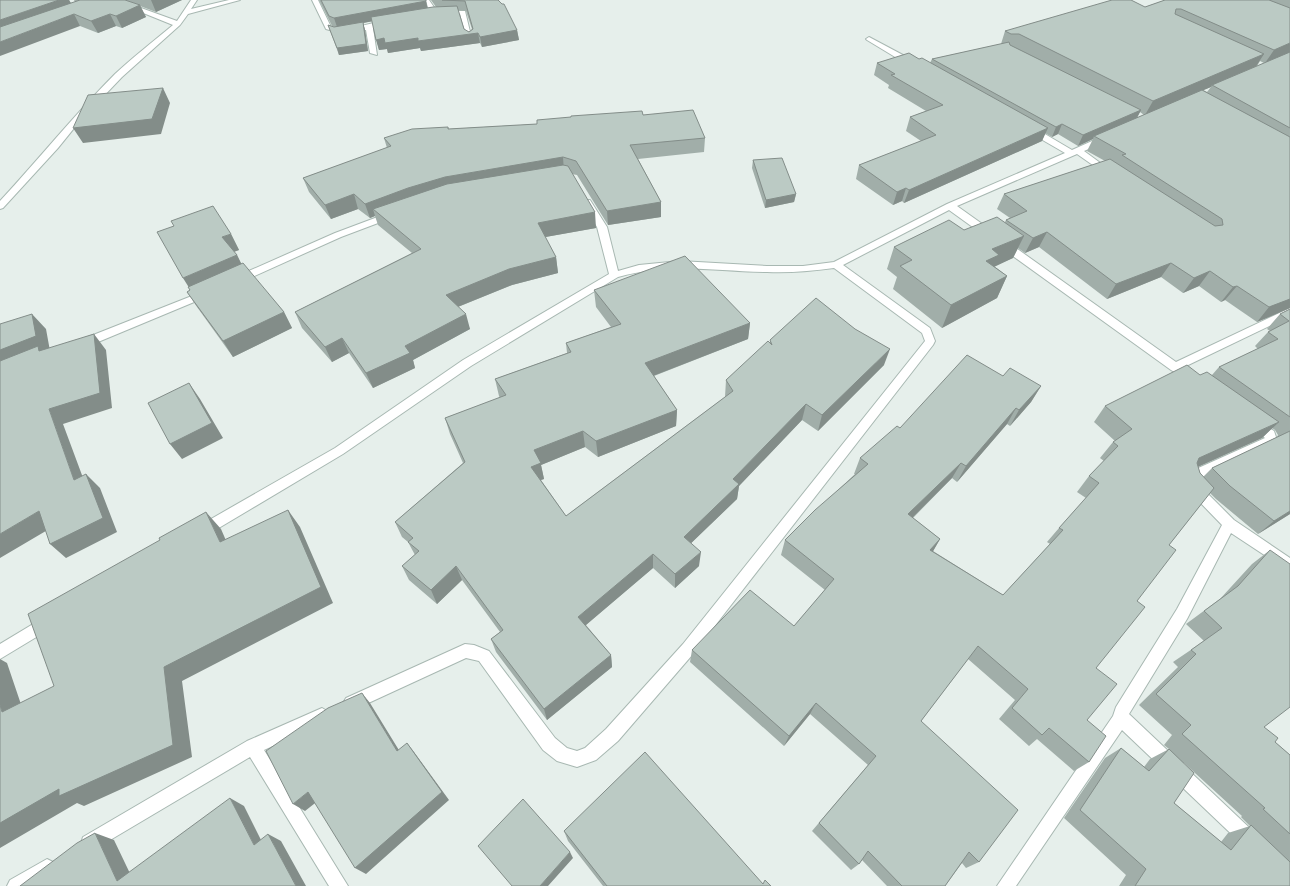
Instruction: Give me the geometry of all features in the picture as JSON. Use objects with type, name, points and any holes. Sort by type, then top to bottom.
[{"type":"street","points":[[0,206],[55,146],[76,120],[119,75],[178,24],[194,0]]},
{"type":"street","points":[[187,12],[237,0]]},
{"type":"street","points":[[315,0],[328,28],[331,30],[342,31],[398,21]]},
{"type":"street","points":[[426,0],[435,13]]},
{"type":"street","points":[[124,3],[178,24]]},
{"type":"street","points":[[420,16],[435,13],[463,12],[470,39]]},
{"type":"street","points":[[369,27],[374,53]]},
{"type":"street","points":[[869,39],[923,70]]},
{"type":"street","points":[[1025,127],[1075,152],[1117,177]]},
{"type":"street","points":[[189,538],[339,451],[467,363],[614,275],[639,268],[680,264],[767,269],[836,265],[950,206],[1112,136]]},
{"type":"street","points":[[584,196],[602,227],[614,275]]},
{"type":"street","points":[[950,206],[1201,385]]},
{"type":"street","points":[[231,282],[338,235],[401,211]]},
{"type":"street","points":[[16,886],[253,747],[464,651],[474,652],[484,656],[549,744],[563,755],[577,759],[590,754],[606,740],[688,649],[928,345],[930,341],[926,331],[836,265]]},
{"type":"street","points":[[73,348],[217,288]]},
{"type":"street","points":[[1175,367],[1290,312]]},
{"type":"street","points":[[1245,416],[1270,434],[1271,440],[1189,478],[1190,484],[1193,489],[1229,524],[1290,566]]},
{"type":"street","points":[[1006,886],[1121,718],[1121,712],[1182,614],[1229,524]]},
{"type":"street","points":[[0,652],[60,614]]},
{"type":"street","points":[[1121,718],[1262,851]]},
{"type":"street","points":[[253,747],[339,886]]},
{"type":"building","points":[[0,0],[59,0],[0,20]]},
{"type":"building","points":[[80,0],[125,0],[140,5],[116,16],[110,14],[91,21],[74,14],[0,42],[0,27]]},
{"type":"building","points":[[321,0],[426,1],[334,18],[329,16]]},
{"type":"building","points":[[442,0],[498,0],[504,4],[517,30],[480,37],[478,33],[418,41],[418,38],[385,43],[384,38],[376,40],[371,17],[433,7],[457,6],[464,29],[469,32],[473,29],[465,1]]},
{"type":"building","points":[[1112,0],[1131,0],[1145,7],[1165,0],[1269,0],[1290,8],[1290,43],[1274,50],[1181,9],[1176,9],[1175,14],[1264,54],[1153,101],[1019,34],[1011,34],[1005,31]]},
{"type":"building","points":[[363,22],[366,44],[337,48],[328,25],[334,27]]},
{"type":"building","points":[[1009,42],[1010,45],[1141,110],[1083,135],[1062,124],[1056,127],[932,59]]},
{"type":"building","points":[[1290,52],[1290,128],[1212,85]]},
{"type":"building","points":[[909,53],[919,59],[922,58],[1048,128],[909,190],[906,188],[897,192],[859,165],[936,135],[910,117],[943,105],[891,75],[895,74],[877,63]]},
{"type":"building","points":[[163,88],[152,119],[73,128],[88,95]]},
{"type":"building","points":[[1202,90],[1290,137],[1290,299],[1269,307],[1237,286],[1233,287],[1210,271],[1194,278],[1171,263],[1116,284],[1047,232],[1033,238],[1006,220],[1027,211],[1004,194],[1110,159],[1215,226],[1223,225],[1222,219],[1122,155],[1126,154],[1094,136]]},
{"type":"building","points":[[693,110],[705,138],[630,145],[661,202],[607,211],[576,161],[563,157],[445,177],[408,188],[365,204],[354,194],[325,205],[303,178],[391,146],[384,138],[412,129],[448,127],[448,129],[537,124],[537,120],[571,116],[642,111],[643,115]]},
{"type":"building","points":[[782,158],[796,194],[766,200],[753,160]]},
{"type":"building","points":[[563,165],[568,166],[595,212],[538,223],[556,257],[509,269],[446,295],[466,314],[405,346],[410,353],[366,373],[342,338],[325,347],[295,312],[421,249],[373,209],[447,184]]},
{"type":"building","points":[[213,206],[231,234],[222,237],[237,255],[183,278],[157,232],[174,226],[171,221]]},
{"type":"building","points":[[997,217],[1024,236],[992,249],[999,255],[986,261],[1007,276],[951,305],[900,266],[912,260],[894,247],[949,220],[964,230]]},
{"type":"building","points":[[685,256],[750,323],[645,363],[677,410],[596,441],[583,431],[534,450],[541,463],[531,467],[566,516],[733,391],[726,380],[768,341],[772,345],[770,340],[816,298],[855,329],[890,349],[822,415],[806,404],[733,479],[739,484],[684,537],[701,552],[675,574],[653,554],[578,617],[611,655],[544,709],[491,639],[503,630],[456,566],[431,590],[402,566],[419,551],[408,542],[413,538],[395,522],[465,462],[445,418],[506,395],[495,379],[571,352],[566,343],[621,324],[594,290]]},
{"type":"building","points":[[243,263],[284,312],[223,341],[187,292],[190,290],[188,287]]},
{"type":"building","points":[[1290,309],[1290,417],[1219,367],[1278,339],[1268,332],[1289,321],[1280,314]]},
{"type":"building","points":[[32,314],[36,336],[0,350],[0,324]]},
{"type":"building","points":[[94,334],[100,393],[49,409],[74,480],[86,474],[103,518],[50,544],[39,511],[0,534],[0,361],[38,346],[39,351]]},
{"type":"building","points":[[967,355],[1003,376],[1010,368],[1041,386],[1019,410],[1016,408],[966,466],[961,463],[908,514],[940,539],[930,550],[1003,595],[1063,530],[1059,528],[1099,483],[1089,476],[1118,446],[1113,442],[1132,429],[1105,406],[1187,365],[1200,375],[1207,372],[1279,422],[1199,458],[1197,463],[1200,473],[1214,488],[1169,545],[1176,550],[1137,601],[1145,607],[1096,668],[1117,684],[1087,720],[1106,736],[1089,762],[1049,728],[1042,735],[1012,708],[1028,689],[978,646],[921,721],[1018,810],[979,862],[969,852],[945,886],[902,886],[868,851],[859,864],[819,823],[876,756],[816,703],[789,736],[692,650],[750,590],[794,626],[834,579],[785,540],[815,510],[868,464],[860,458],[897,426],[900,428]]},
{"type":"building","points":[[189,383],[212,423],[170,444],[148,403]]},
{"type":"building","points":[[1290,431],[1290,511],[1274,521],[1230,486],[1212,468]]},
{"type":"building","points":[[288,510],[321,587],[164,667],[173,745],[59,796],[59,789],[0,823],[0,705],[2,712],[54,686],[28,614],[160,540],[159,538],[206,512],[220,542]]},
{"type":"building","points":[[1270,550],[1290,564],[1290,707],[1264,727],[1278,738],[1275,742],[1290,755],[1290,834],[1263,809],[1265,808],[1182,734],[1191,725],[1156,694],[1196,654],[1191,650],[1222,628],[1204,611],[1238,586]]},
{"type":"building","points":[[362,693],[397,751],[407,743],[442,792],[355,868],[308,792],[293,804],[266,751],[328,708]]},
{"type":"building","points":[[1121,748],[1149,771],[1169,749],[1194,773],[1174,803],[1231,850],[1251,825],[1290,862],[1290,886],[1135,886],[1146,869],[1080,810]]},
{"type":"building","points":[[645,752],[763,884],[765,880],[771,886],[607,886],[564,831]]},
{"type":"building","points":[[230,798],[254,845],[268,834],[296,886],[20,886],[77,843],[95,833],[117,881]]},
{"type":"building","points":[[523,799],[570,852],[540,886],[512,886],[478,846]]}]
